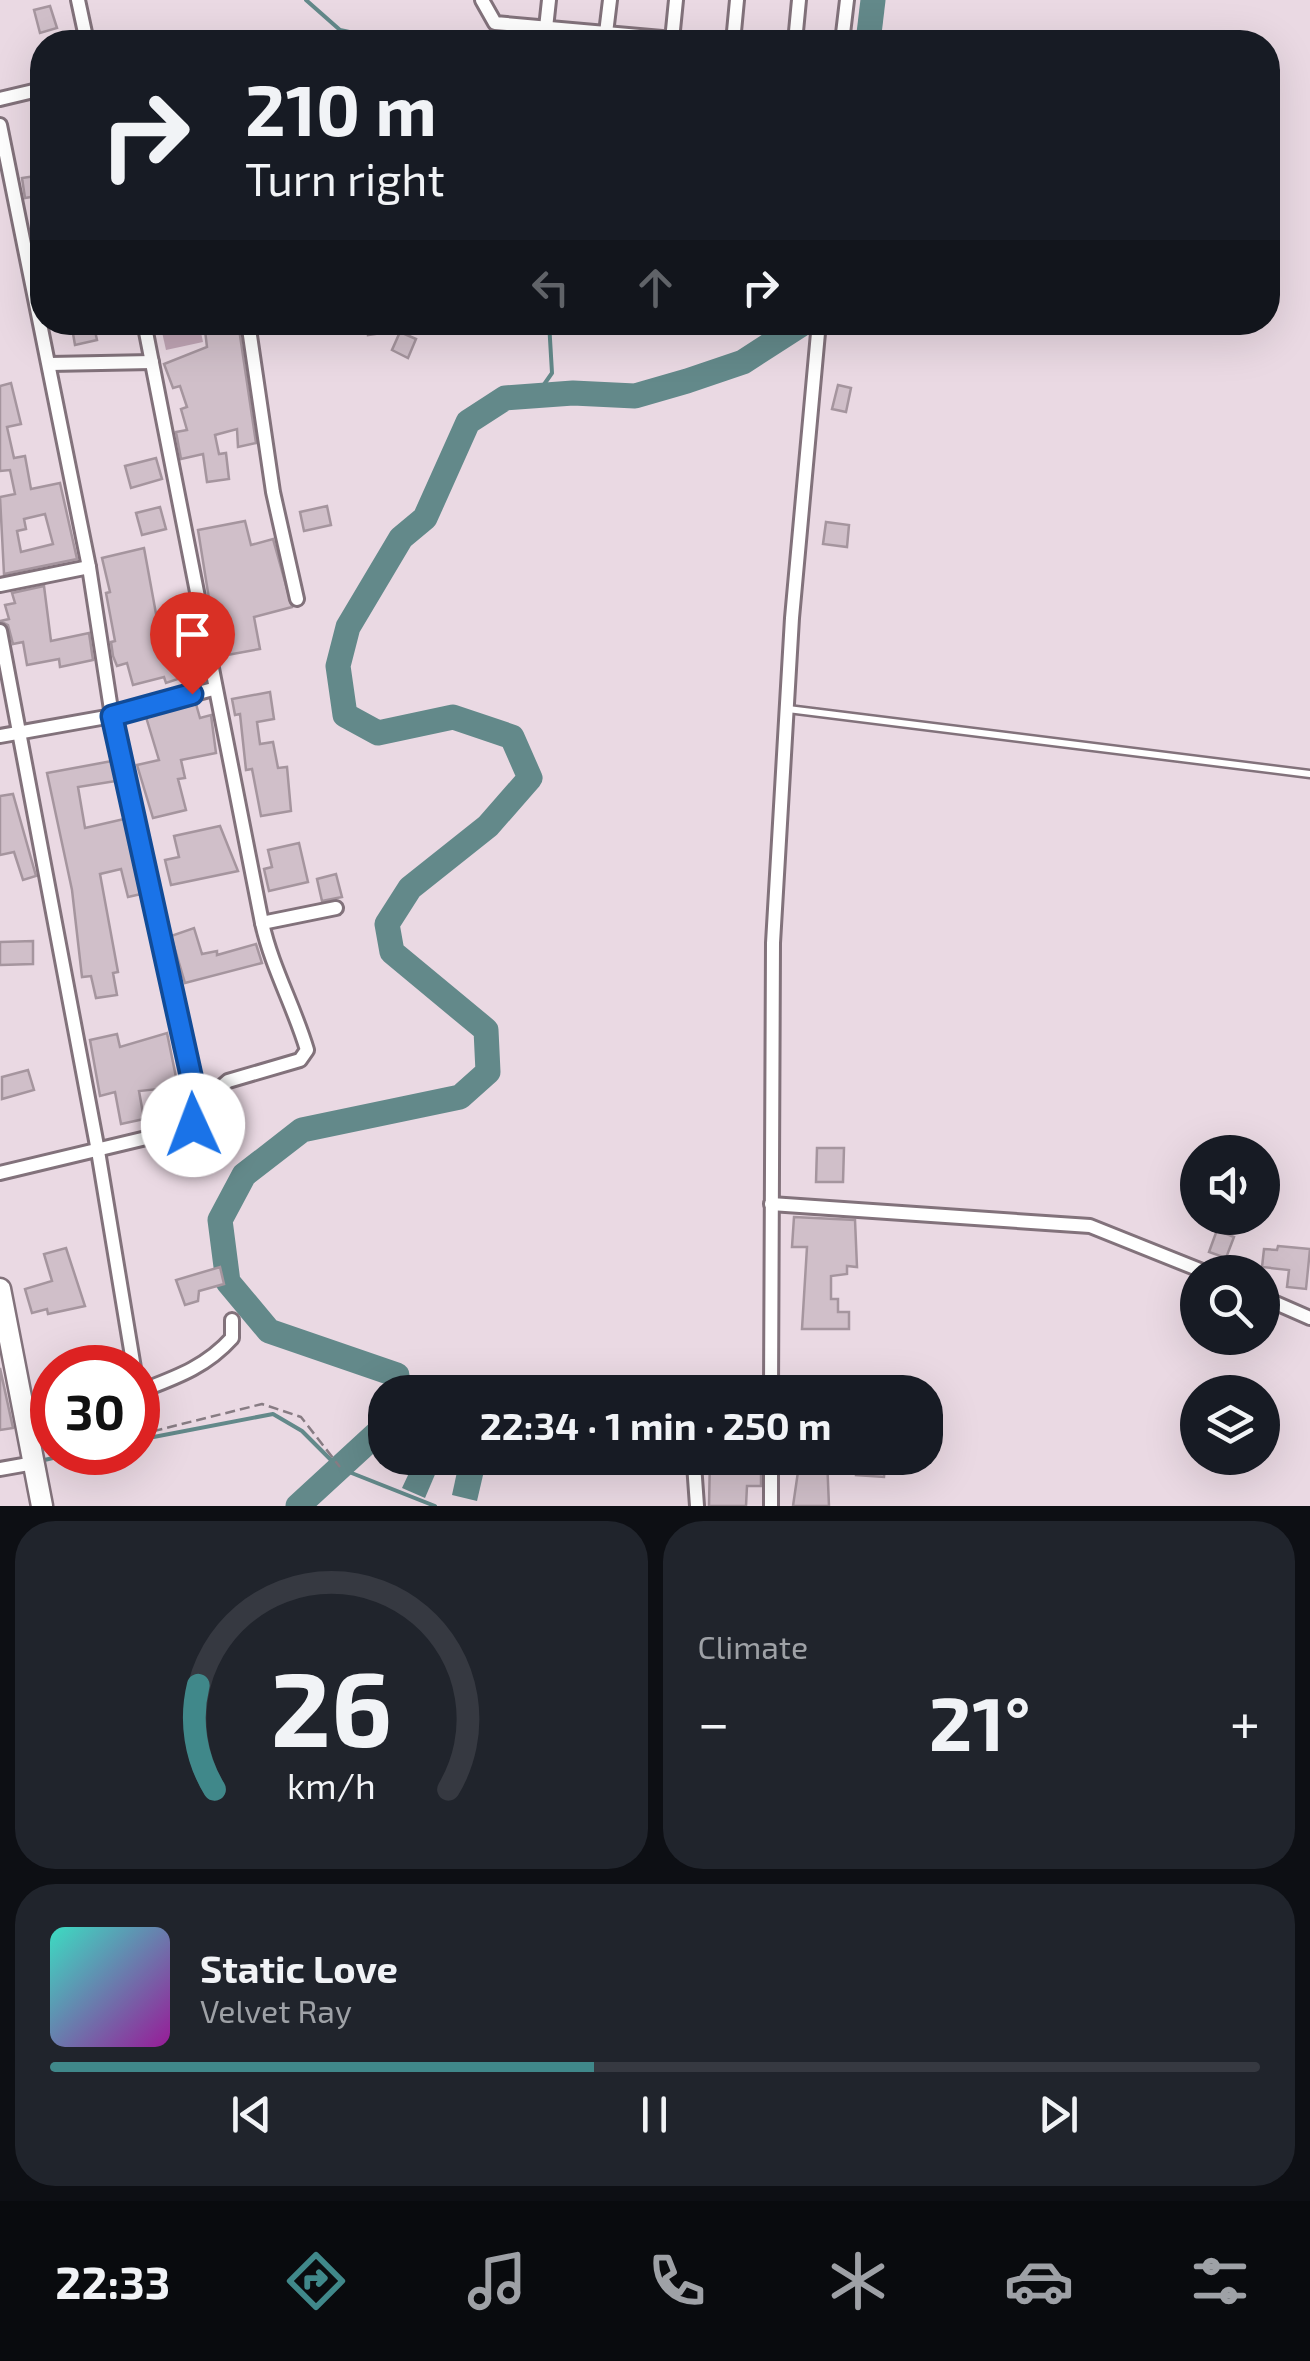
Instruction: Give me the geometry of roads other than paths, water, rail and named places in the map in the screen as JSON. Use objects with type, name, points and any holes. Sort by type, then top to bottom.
[{"type":"main road","points":[[0,1290],[30,1443]]},
{"type":"main road","points":[[36,1475],[42,1506]]},
{"type":"street","points":[[78,0],[84,30]]},
{"type":"street","points":[[546,28],[549,0]]},
{"type":"street","points":[[606,30],[610,0]]},
{"type":"street","points":[[673,30],[676,0]]},
{"type":"street","points":[[734,30],[737,0]]},
{"type":"street","points":[[796,30],[798,0]]},
{"type":"street","points":[[844,30],[848,0]]},
{"type":"street","points":[[485,3],[495,24],[570,30]]},
{"type":"street","points":[[0,99],[30,92]]},
{"type":"street","points":[[0,125],[30,268]]},
{"type":"street","points":[[0,1173],[184,1129],[193,1125],[198,1107],[112,716],[89,567],[44,335]]},
{"type":"street","points":[[147,335],[213,689],[262,923],[274,970],[303,1034],[305,1055],[228,1082],[198,1107]]},
{"type":"street","points":[[250,335],[274,492],[297,598]]},
{"type":"street","points":[[771,1375],[772,943],[792,618],[819,335]]},
{"type":"street","points":[[50,364],[152,362]]},
{"type":"street","points":[[0,585],[89,567]]},
{"type":"street","points":[[0,631],[98,1151],[130,1345]]},
{"type":"street","points":[[0,736],[112,716],[213,689]]},
{"type":"street","points":[[262,923],[336,908]]},
{"type":"street","points":[[771,1204],[1090,1226],[1180,1262]]},
{"type":"street","points":[[1280,1306],[1310,1318]]},
{"type":"street","points":[[160,1384],[192,1372],[219,1352],[232,1338],[232,1320]]},
{"type":"street","points":[[25,1418],[30,1417]]},
{"type":"street","points":[[0,1470],[30,1464]]},
{"type":"street","points":[[695,1475],[697,1506]]},
{"type":"street","points":[[771,1475],[772,1506]]},
{"type":"lane","points":[[788,709],[1310,774]]},
{"type":"water","points":[[408,1475],[435,1475],[425,1498],[402,1488]]},
{"type":"water","points":[[456,1475],[483,1475],[477,1501],[452,1495]]},
{"type":"waterway","points":[[306,0],[340,30]]},
{"type":"waterway","points":[[869,30],[873,0]]},
{"type":"waterway","points":[[536,396],[552,373],[550,335]]},
{"type":"waterway","points":[[397,1375],[269,1331],[228,1282],[220,1220],[244,1175],[302,1130],[460,1097],[488,1072],[486,1030],[392,952],[387,924],[410,888],[488,826],[530,778],[512,737],[453,717],[378,733],[345,715],[338,666],[348,627],[401,538],[425,518],[468,422],[505,398],[573,393],[635,396],[743,362],[785,335]]},
{"type":"waterway","points":[[160,1436],[273,1414],[302,1431],[339,1468],[435,1506]]},
{"type":"waterway","points":[[298,1506],[368,1442]]}]
